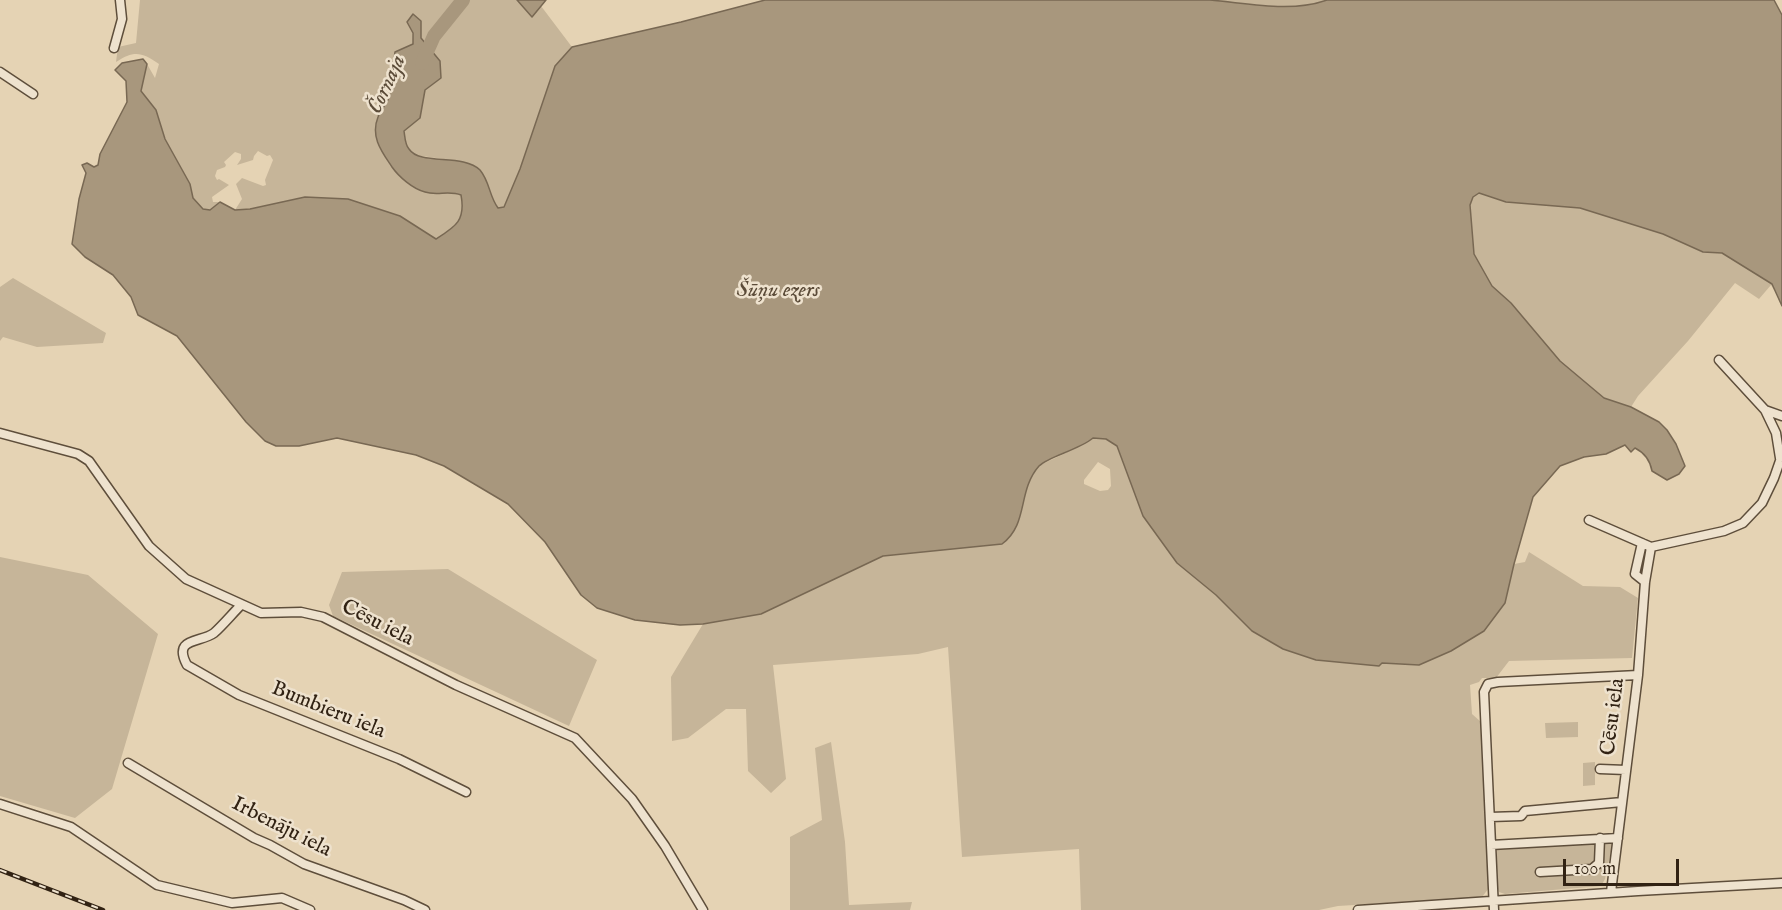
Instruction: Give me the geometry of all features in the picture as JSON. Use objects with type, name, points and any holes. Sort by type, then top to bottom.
[{"type":"street","points":[[114,48],[122,19],[120,0]]},
{"type":"street","points":[[0,72],[33,94]]},
{"type":"street","points":[[1589,520],[1651,547],[1724,531],[1743,523],[1761,503],[1774,478],[1781,457],[1776,433],[1765,410],[1719,360]]},
{"type":"street","points":[[1765,410],[1782,416]]},
{"type":"street","name":"Cēsu iela","points":[[0,433],[78,454],[89,461],[149,546],[186,579],[261,613],[301,612],[323,617],[456,685],[574,738],[632,799],[665,846],[703,910]]},
{"type":"street","points":[[1642,543],[1635,574],[1645,582]]},
{"type":"street","name":"Cēsu iela","points":[[1611,892],[1638,675],[1645,582],[1651,547]]},
{"type":"street","name":"Bumbieru iela","points":[[241,605],[212,634],[192,640],[184,647],[183,656],[187,665],[239,695],[399,759],[466,792]]},
{"type":"street","points":[[1494,906],[1484,692],[1488,684],[1506,681],[1638,675]]},
{"type":"street","name":"Irbenāju iela","points":[[128,763],[254,838],[304,864],[404,900],[425,910]]},
{"type":"street","points":[[1600,769],[1626,771]]},
{"type":"street","points":[[1490,817],[1521,816],[1525,811],[1622,802]]},
{"type":"street","points":[[0,804],[71,827],[157,885],[232,903],[282,898],[310,910]]},
{"type":"street","points":[[1540,872],[1592,869],[1599,863],[1600,838]]},
{"type":"street","points":[[1491,845],[1618,838]]},
{"type":"street","points":[[1358,910],[1494,906],[1611,892],[1782,883]]},
{"type":"shaded area","points":[[140,0],[517,0],[532,16],[541,6],[572,47],[765,0],[534,204],[439,250],[250,209],[235,210],[242,199],[236,184],[242,178],[266,185],[265,180],[273,160],[270,155],[267,156],[258,151],[253,160],[237,165],[241,154],[235,152],[224,162],[225,167],[217,170],[215,176],[217,180],[229,185],[212,197],[213,202],[220,202],[210,210],[203,209],[193,198],[190,184],[165,139],[156,110],[141,91],[147,64],[155,78],[159,64],[138,54],[116,62],[118,47],[136,43]],"holes":[[[420,24],[421,38],[440,61],[425,90],[420,118],[404,131],[407,148],[415,155],[464,162],[395,171],[375,131],[377,118],[389,97],[388,81],[394,64],[395,52],[413,44],[412,28]]]},
{"type":"shaded area","points":[[1210,0],[1327,0],[1284,7]]},
{"type":"shaded area","points":[[1479,193],[1580,208],[1633,224],[1636,219],[1702,252],[1722,253],[1770,268],[1774,290],[1771,285],[1759,299],[1735,283],[1631,407],[1623,405],[1611,415],[1479,287],[1455,195]]},
{"type":"shaded area","points":[[13,278],[106,333],[103,343],[37,347],[3,337],[0,341],[0,287]]},
{"type":"shaded area","points":[[1094,430],[1127,451],[1177,563],[1216,595],[1379,666],[1382,663],[1419,665],[1527,517],[1514,564],[1525,562],[1529,552],[1583,586],[1620,587],[1638,598],[1632,658],[1509,661],[1496,678],[1482,678],[1479,682],[1470,685],[1472,714],[1481,722],[1489,888],[1482,897],[1338,906],[1319,910],[1081,910],[1079,849],[962,857],[948,647],[918,654],[773,665],[786,779],[771,793],[748,771],[746,709],[726,709],[688,738],[672,741],[671,677],[703,624],[761,614],[883,556],[1001,544],[1009,508],[1040,465],[1066,453]],"holes":[[[1098,462],[1110,469],[1111,486],[1108,490],[1100,491],[1084,484],[1084,480]]]},
{"type":"shaded area","points":[[0,557],[88,575],[158,634],[112,789],[75,818],[0,796]]},
{"type":"shaded area","points":[[448,569],[597,660],[569,726],[333,616],[329,605],[342,572]]},
{"type":"shaded area","points":[[1578,722],[1578,737],[1546,738],[1545,723]]},
{"type":"shaded area","points":[[831,742],[845,842],[849,905],[912,902],[910,910],[790,910],[790,837],[822,820],[815,748]]},
{"type":"shaded area","points":[[1595,762],[1595,785],[1583,786],[1583,763]]},
{"type":"shaded area","points":[[1613,842],[1605,879],[1601,886],[1505,894],[1499,892],[1497,849]]},
{"type":"water","points":[[517,0],[546,0],[532,17]]},
{"type":"water","name":"Šūņu ezers","points":[[765,0],[1210,0],[1284,7],[1327,0],[1774,0],[1782,15],[1782,306],[1772,284],[1722,253],[1703,252],[1663,234],[1580,208],[1506,202],[1479,193],[1473,197],[1470,205],[1474,254],[1492,286],[1511,303],[1560,361],[1604,398],[1631,407],[1659,422],[1676,444],[1685,466],[1679,474],[1667,480],[1652,471],[1642,452],[1635,448],[1631,452],[1625,445],[1606,454],[1584,457],[1560,466],[1533,497],[1505,603],[1484,631],[1451,651],[1419,665],[1382,663],[1379,666],[1316,660],[1283,649],[1252,631],[1216,595],[1177,563],[1143,516],[1117,446],[1106,439],[1093,438],[1039,466],[1028,486],[1016,527],[1002,544],[883,556],[761,614],[703,624],[680,625],[635,620],[597,608],[581,595],[545,542],[508,504],[444,466],[416,455],[337,438],[299,446],[276,446],[265,441],[246,422],[177,336],[138,315],[131,297],[113,275],[85,257],[72,244],[79,199],[86,173],[82,165],[87,163],[94,167],[98,165],[100,154],[127,102],[126,81],[115,70],[122,63],[143,59],[147,64],[141,91],[156,110],[165,139],[190,184],[193,198],[203,209],[210,210],[220,202],[235,210],[305,197],[348,199],[400,216],[436,239],[458,222],[462,211],[461,195],[430,193],[407,182],[384,156],[375,131],[379,114],[389,97],[388,79],[395,52],[413,44],[413,33],[407,22],[413,14],[421,21],[421,38],[440,61],[441,78],[425,90],[420,118],[404,131],[407,145],[415,154],[422,157],[473,165],[486,179],[498,208],[504,207],[520,169],[555,66],[572,47]]},
{"type":"waterway","name":"Čornaja","points":[[422,63],[434,36],[463,0]]},
{"type":"railway","points":[[0,870],[103,910]]}]
